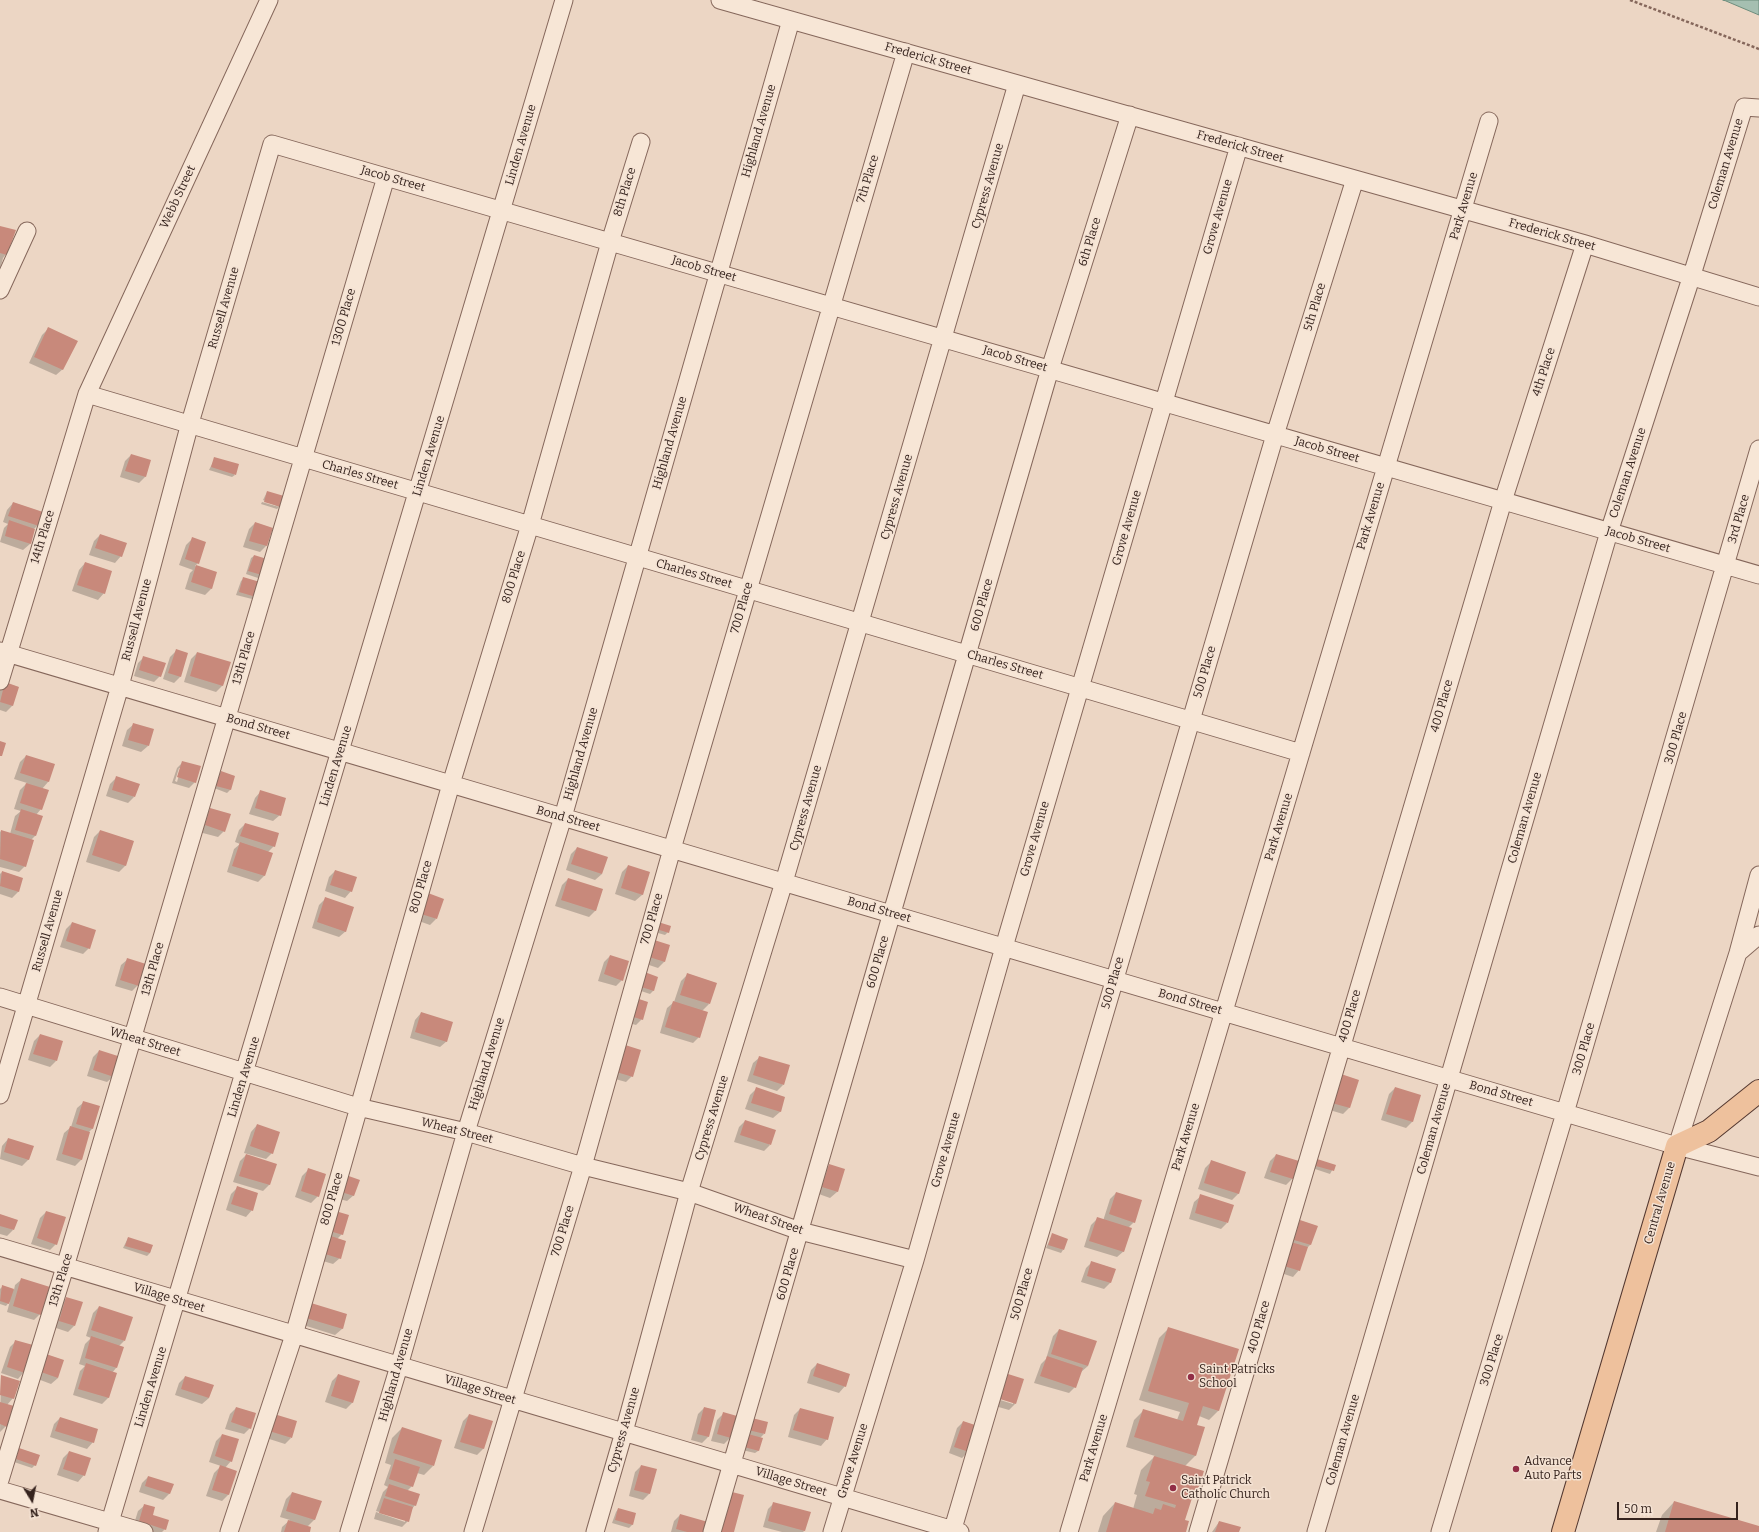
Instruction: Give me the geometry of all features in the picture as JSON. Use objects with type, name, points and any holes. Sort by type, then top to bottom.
[{"type":"main road","points":[[1677,1146],[1709,1131],[1759,1090]]},
{"type":"main road","name":"Central Avenue","points":[[1563,1532],[1677,1146]]},
{"type":"street","name":"Webb Street","points":[[87,394],[269,0]]},
{"type":"street","name":"Linden Avenue","points":[[108,1527],[178,1300],[564,0]]},
{"type":"street","name":"Frederick Street","points":[[720,0],[1585,244],[1692,278],[1759,297]]},
{"type":"street","name":"Highland Avenue","points":[[349,1532],[399,1366],[466,1132],[563,817],[791,20]]},
{"type":"street","name":"7th Place","points":[[830,306],[906,52]]},
{"type":"street","name":"Cypress Avenue","points":[[595,1532],[624,1432],[689,1192],[784,882],[1017,84]]},
{"type":"street","name":"Coleman Avenue","points":[[1316,1532],[1609,532],[1692,278],[1752,108]]},
{"type":"street","name":"6th Place","points":[[1050,369],[1130,115]]},
{"type":"street","name":"Park Avenue","points":[[1069,1532],[1489,121]]},
{"type":"street","name":"8th Place","points":[[610,242],[641,142]]},
{"type":"street","name":"Jacob Street","points":[[272,144],[1759,575]]},
{"type":"street","name":"Russell Avenue","points":[[0,1095],[120,686],[190,424],[272,144]]},
{"type":"street","name":"Grove Avenue","points":[[832,1532],[915,1260],[1004,947],[1239,146]]},
{"type":"street","name":"1300 Place","points":[[303,458],[386,177]]},
{"type":"street","name":"5th Place","points":[[1275,435],[1355,179]]},
{"type":"street","points":[[0,290],[27,231]]},
{"type":"street","name":"800 Place","points":[[229,1532],[294,1335],[451,784],[530,525],[610,242]]},
{"type":"street","name":"4th Place","points":[[1503,501],[1585,244]]},
{"type":"street","name":"700 Place","points":[[473,1532],[583,1166],[672,849],[830,306]]},
{"type":"street","name":"600 Place","points":[[712,1532],[1050,369]]},
{"type":"street","name":"Charles Street","points":[[87,394],[1301,753]]},
{"type":"street","name":"14th Place","points":[[0,681],[4,652],[87,394]]},
{"type":"street","name":"500 Place","points":[[955,1531],[1114,980],[1275,435]]},
{"type":"street","name":"3rd Place","points":[[1726,566],[1759,449]]},
{"type":"street","name":"13th Place","points":[[0,1480],[133,1038],[303,458]]},
{"type":"street","name":"400 Place","points":[[1198,1532],[1503,501]]},
{"type":"street","name":"300 Place","points":[[1440,1532],[1566,1113],[1726,566]]},
{"type":"street","name":"Bond Street","points":[[4,652],[1677,1146],[1759,1167]]},
{"type":"street","name":"Central Avenue","points":[[1677,1146],[1738,953],[1759,875]]},
{"type":"street","points":[[1738,953],[1759,935]]},
{"type":"street","name":"Wheat Street","points":[[0,997],[358,1107],[466,1132],[583,1166],[689,1192],[800,1231],[915,1260]]},
{"type":"street","name":"Village Street","points":[[0,1247],[955,1531]]},
{"type":"street","points":[[0,1490],[108,1527],[144,1532]]},
{"type":"path","points":[[1630,0],[1759,49]]},
{"type":"shaded area","points":[[1723,0],[1759,0],[1759,15],[1726,1]]},
{"type":"building","points":[[0,226],[16,230],[7,255],[0,253]]},
{"type":"building","points":[[48,327],[78,341],[63,370],[34,357]]},
{"type":"building","points":[[131,454],[151,460],[146,477],[125,471]]},
{"type":"building","points":[[214,457],[239,464],[236,475],[211,467]]},
{"type":"building","points":[[267,491],[284,496],[281,507],[264,502]]},
{"type":"building","points":[[13,502],[43,512],[39,526],[8,516]]},
{"type":"building","points":[[9,520],[35,529],[31,544],[5,536]]},
{"type":"building","points":[[255,522],[273,528],[267,546],[249,541]]},
{"type":"building","points":[[100,534],[127,543],[122,557],[95,548]]},
{"type":"building","points":[[192,537],[206,542],[199,564],[185,559]]},
{"type":"building","points":[[254,555],[267,559],[262,575],[248,571]]},
{"type":"building","points":[[85,562],[112,571],[105,594],[77,585]]},
{"type":"building","points":[[196,565],[217,572],[212,589],[191,582]]},
{"type":"building","points":[[243,577],[260,582],[256,597],[239,592]]},
{"type":"building","points":[[176,649],[188,653],[181,677],[168,673]]},
{"type":"building","points":[[197,652],[231,662],[223,686],[190,676]]},
{"type":"building","points":[[143,656],[166,663],[161,677],[139,670]]},
{"type":"building","points":[[5,682],[19,687],[13,706],[0,702]]},
{"type":"building","points":[[133,723],[154,729],[149,746],[128,740]]},
{"type":"building","points":[[0,741],[6,743],[2,756],[0,756]]},
{"type":"building","points":[[26,755],[55,764],[49,782],[20,773]]},
{"type":"building","points":[[182,761],[201,766],[196,783],[177,777]]},
{"type":"building","points":[[221,771],[235,776],[231,790],[216,786]]},
{"type":"building","points":[[116,776],[140,784],[135,797],[112,790]]},
{"type":"building","points":[[26,783],[49,790],[42,810],[20,803]]},
{"type":"building","points":[[260,790],[286,798],[281,816],[255,808]]},
{"type":"building","points":[[210,808],[231,814],[225,832],[205,825]]},
{"type":"building","points":[[21,809],[43,816],[36,836],[15,830]]},
{"type":"building","points":[[245,823],[279,833],[275,847],[240,836]]},
{"type":"building","points":[[1,830],[34,840],[26,867],[0,859]]},
{"type":"building","points":[[100,830],[134,841],[126,866],[92,855]]},
{"type":"building","points":[[240,842],[273,853],[265,876],[232,866]]},
{"type":"building","points":[[577,847],[608,857],[602,874],[571,864]]},
{"type":"building","points":[[628,865],[650,872],[643,895],[621,888]]},
{"type":"building","points":[[335,870],[357,877],[352,892],[330,885]]},
{"type":"building","points":[[2,871],[23,878],[19,892],[0,886]]},
{"type":"building","points":[[568,878],[603,889],[596,911],[561,900]]},
{"type":"building","points":[[428,893],[444,899],[437,919],[421,914]]},
{"type":"building","points":[[325,897],[354,907],[346,932],[317,922]]},
{"type":"building","points":[[655,921],[671,926],[669,933],[653,928]]},
{"type":"building","points":[[72,922],[96,930],[90,949],[66,941]]},
{"type":"building","points":[[651,939],[670,945],[665,962],[646,956]]},
{"type":"building","points":[[610,955],[629,961],[623,981],[604,974]]},
{"type":"building","points":[[127,958],[146,964],[139,986],[120,980]]},
{"type":"building","points":[[642,971],[658,977],[654,991],[638,986]]},
{"type":"building","points":[[687,973],[717,983],[710,1004],[680,995]]},
{"type":"building","points":[[633,997],[648,1002],[643,1020],[627,1015]]},
{"type":"building","points":[[673,1001],[708,1012],[700,1038],[665,1027]]},
{"type":"building","points":[[421,1012],[453,1022],[447,1042],[415,1032]]},
{"type":"building","points":[[40,1034],[63,1041],[57,1061],[33,1054]]},
{"type":"building","points":[[622,1044],[641,1050],[633,1077],[613,1071]]},
{"type":"building","points":[[99,1050],[121,1057],[114,1077],[93,1070]]},
{"type":"building","points":[[759,1056],[790,1065],[784,1085],[753,1075]]},
{"type":"building","points":[[1338,1073],[1359,1080],[1350,1108],[1328,1102]]},
{"type":"building","points":[[756,1087],[785,1097],[781,1112],[751,1103]]},
{"type":"building","points":[[1395,1087],[1421,1095],[1413,1122],[1386,1114]]},
{"type":"building","points":[[83,1101],[100,1106],[93,1129],[76,1124]]},
{"type":"building","points":[[745,1120],[776,1130],[771,1145],[740,1135]]},
{"type":"building","points":[[257,1124],[280,1132],[273,1154],[250,1146]]},
{"type":"building","points":[[70,1126],[90,1132],[82,1160],[62,1154]]},
{"type":"building","points":[[8,1138],[34,1146],[29,1160],[4,1152]]},
{"type":"building","points":[[246,1154],[277,1164],[270,1185],[239,1176]]},
{"type":"building","points":[[1276,1154],[1299,1161],[1293,1179],[1270,1172]]},
{"type":"building","points":[[1314,1158],[1336,1165],[1334,1171],[1312,1165]]},
{"type":"building","points":[[1211,1160],[1246,1172],[1239,1194],[1204,1183]]},
{"type":"building","points":[[829,1164],[845,1169],[838,1192],[822,1187]]},
{"type":"building","points":[[308,1168],[326,1174],[319,1197],[301,1191]]},
{"type":"building","points":[[343,1174],[360,1180],[354,1196],[338,1191]]},
{"type":"building","points":[[237,1186],[258,1193],[253,1211],[231,1204]]},
{"type":"building","points":[[1116,1192],[1142,1200],[1135,1223],[1109,1214]]},
{"type":"building","points":[[1200,1194],[1234,1205],[1228,1223],[1195,1213]]},
{"type":"building","points":[[332,1210],[349,1215],[343,1235],[326,1230]]},
{"type":"building","points":[[46,1211],[66,1217],[57,1245],[37,1238]]},
{"type":"building","points":[[0,1214],[18,1220],[14,1230],[0,1226]]},
{"type":"building","points":[[1097,1217],[1132,1228],[1124,1252],[1089,1241]]},
{"type":"building","points":[[1300,1220],[1318,1226],[1311,1245],[1294,1240]]},
{"type":"building","points":[[1052,1233],[1068,1239],[1064,1250],[1048,1245]]},
{"type":"building","points":[[328,1235],[346,1241],[341,1259],[322,1253]]},
{"type":"building","points":[[128,1237],[153,1245],[150,1253],[125,1246]]},
{"type":"building","points":[[1291,1242],[1308,1247],[1300,1271],[1284,1266]]},
{"type":"building","points":[[1091,1261],[1116,1269],[1111,1283],[1087,1276]]},
{"type":"building","points":[[21,1278],[50,1287],[41,1315],[13,1306]]},
{"type":"building","points":[[2,1285],[14,1289],[9,1304],[0,1301]]},
{"type":"building","points":[[66,1297],[83,1302],[75,1326],[59,1321]]},
{"type":"building","points":[[311,1303],[347,1314],[343,1329],[306,1318]]},
{"type":"building","points":[[99,1306],[133,1317],[125,1341],[91,1330]]},
{"type":"building","name":"Saint Patricks School","points":[[1168,1327],[1239,1349],[1219,1411],[1203,1406],[1197,1425],[1205,1427],[1196,1456],[1134,1437],[1143,1409],[1183,1421],[1189,1403],[1148,1391]]},
{"type":"building","points":[[1059,1329],[1097,1341],[1088,1366],[1051,1354]]},
{"type":"building","points":[[91,1336],[124,1347],[117,1368],[85,1358]]},
{"type":"building","points":[[15,1340],[33,1345],[25,1373],[7,1367]]},
{"type":"building","points":[[46,1354],[64,1360],[58,1378],[41,1372]]},
{"type":"building","points":[[1047,1356],[1083,1368],[1076,1388],[1040,1376]]},
{"type":"building","points":[[86,1363],[117,1373],[109,1398],[78,1389]]},
{"type":"building","points":[[817,1363],[850,1374],[846,1387],[813,1376]]},
{"type":"building","points":[[338,1374],[360,1381],[353,1403],[331,1396]]},
{"type":"building","points":[[1008,1374],[1024,1379],[1016,1404],[1000,1399]]},
{"type":"building","points":[[1,1375],[20,1381],[14,1399],[0,1395]]},
{"type":"building","points":[[185,1376],[214,1385],[209,1398],[181,1389]]},
{"type":"building","points":[[0,1402],[14,1406],[7,1427],[0,1424]]},
{"type":"building","points":[[236,1407],[256,1413],[251,1429],[231,1422]]},
{"type":"building","points":[[704,1407],[716,1410],[709,1437],[697,1434]]},
{"type":"building","points":[[800,1408],[834,1417],[828,1440],[793,1430]]},
{"type":"building","points":[[723,1412],[737,1416],[731,1438],[717,1434]]},
{"type":"building","points":[[274,1414],[297,1421],[292,1438],[269,1431]]},
{"type":"building","points":[[469,1414],[493,1421],[484,1449],[460,1442]]},
{"type":"building","points":[[60,1417],[98,1429],[94,1443],[55,1431]]},
{"type":"building","points":[[752,1418],[768,1422],[765,1434],[748,1430]]},
{"type":"building","points":[[963,1421],[978,1426],[969,1452],[954,1447]]},
{"type":"building","points":[[402,1427],[442,1440],[434,1466],[393,1453]]},
{"type":"building","points":[[222,1434],[239,1439],[232,1462],[215,1456]]},
{"type":"building","points":[[748,1434],[763,1438],[759,1451],[744,1447]]},
{"type":"building","points":[[19,1448],[40,1455],[36,1466],[16,1459]]},
{"type":"building","points":[[69,1451],[91,1458],[85,1476],[63,1469]]},
{"type":"building","name":"Saint Patrick Catholic Church","points":[[1154,1456],[1204,1471],[1196,1496],[1193,1495],[1185,1520],[1189,1521],[1186,1532],[1106,1532],[1115,1502],[1153,1514],[1155,1508],[1161,1510],[1163,1504],[1175,1508],[1176,1505],[1145,1496],[1150,1482],[1146,1481]]},
{"type":"building","points":[[395,1459],[420,1467],[413,1487],[389,1479]]},
{"type":"building","points":[[220,1465],[237,1471],[229,1495],[212,1490]]},
{"type":"building","points":[[641,1465],[657,1469],[650,1494],[634,1490]]},
{"type":"building","points":[[148,1476],[174,1484],[170,1494],[145,1486]]},
{"type":"building","points":[[389,1484],[420,1494],[416,1506],[385,1496]]},
{"type":"building","points":[[728,1491],[744,1495],[734,1532],[716,1532]]},
{"type":"building","points":[[292,1492],[322,1501],[315,1520],[286,1511]]},
{"type":"building","points":[[384,1498],[413,1507],[409,1522],[379,1513]]},
{"type":"building","points":[[1674,1501],[1759,1526],[1759,1532],[1665,1532]]},
{"type":"building","points":[[773,1502],[811,1512],[805,1531],[768,1521]]},
{"type":"building","points":[[144,1504],[155,1507],[153,1515],[169,1520],[166,1530],[139,1521]]},
{"type":"building","points":[[618,1508],[636,1513],[633,1525],[615,1520]]},
{"type":"building","points":[[680,1514],[708,1522],[705,1532],[687,1532],[676,1529]]},
{"type":"building","points":[[288,1520],[311,1527],[310,1532],[284,1532]]},
{"type":"building","points":[[1219,1521],[1241,1527],[1239,1532],[1215,1532]]},
{"type":"place","name":"Saint Patricks School","points":[[1191,1377]]},
{"type":"place","name":"Advance Auto Parts","points":[[1516,1469]]},
{"type":"place","name":"Saint Patrick Catholic Church","points":[[1173,1488]]}]
